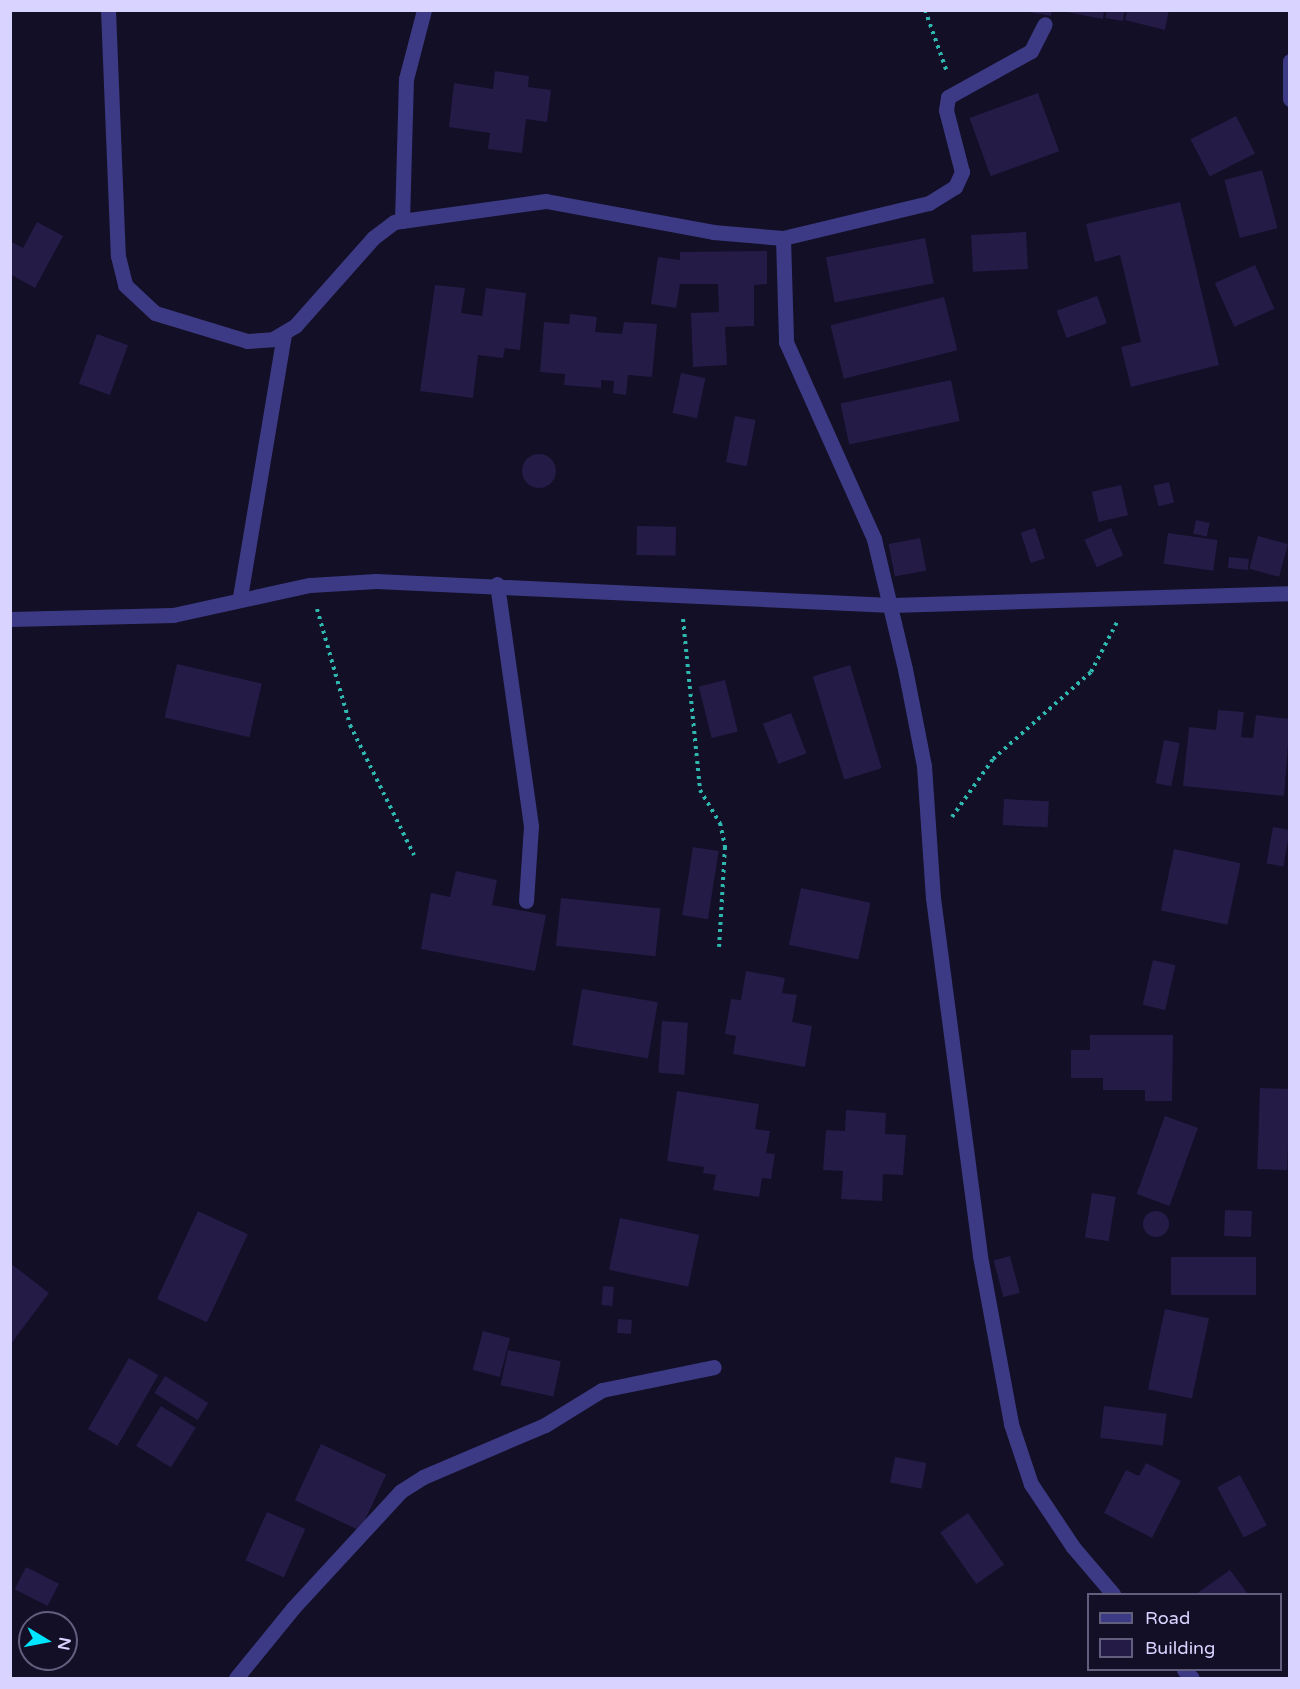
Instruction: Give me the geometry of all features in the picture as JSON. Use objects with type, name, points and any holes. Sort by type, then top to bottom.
[{"type":"street","points":[[108,10],[118,256],[125,285],[155,313],[199,330],[247,341],[284,335]]},
{"type":"street","points":[[402,221],[406,79],[424,10]]},
{"type":"street","points":[[240,597],[284,335],[373,238],[402,221],[546,201],[713,231],[783,238],[929,203],[955,187],[960,163],[946,110],[953,91],[1031,51],[1045,24]]},
{"type":"street","points":[[1290,61],[1290,99]]},
{"type":"street","points":[[783,238],[786,342],[874,539],[891,605],[924,766],[929,850],[978,1245],[1011,1424],[1031,1485],[1073,1547],[1112,1593]]},
{"type":"street","points":[[10,619],[173,615],[240,597],[310,585],[376,581],[497,584],[891,605],[1129,600],[1290,593]]},
{"type":"street","points":[[497,584],[532,837],[526,901]]},
{"type":"street","points":[[236,1678],[293,1608],[401,1491],[545,1425],[602,1390],[714,1367]]},
{"type":"path","points":[[925,10],[953,91]]},
{"type":"path","points":[[310,585],[350,725],[414,855]]},
{"type":"path","points":[[681,595],[700,790],[720,823],[725,846],[719,947]]},
{"type":"path","points":[[929,850],[993,759],[1091,672],[1129,600]]},
{"type":"building","points":[[1018,10],[1052,10],[1051,16]]},
{"type":"building","points":[[1056,10],[1104,10],[1103,19]]},
{"type":"building","points":[[1107,10],[1125,10],[1123,21],[1105,18]]},
{"type":"building","points":[[1127,10],[1169,10],[1165,30],[1125,20]]},
{"type":"building","points":[[495,71],[529,76],[528,87],[551,90],[547,122],[526,119],[522,153],[488,149],[490,133],[449,127],[454,83],[493,89]]},
{"type":"building","points":[[1038,93],[1059,151],[991,176],[969,118]]},
{"type":"building","points":[[1236,116],[1255,153],[1210,177],[1191,139]]},
{"type":"building","points":[[1262,170],[1278,228],[1240,238],[1224,180]]},
{"type":"building","points":[[1180,202],[1219,365],[1131,387],[1121,347],[1141,342],[1120,255],[1095,262],[1086,224]]},
{"type":"building","points":[[37,222],[63,236],[35,288],[10,274],[10,241],[23,248]]},
{"type":"building","points":[[1026,232],[1028,269],[973,272],[971,235]]},
{"type":"building","points":[[925,238],[934,283],[835,302],[826,257]]},
{"type":"building","points":[[767,251],[767,284],[754,285],[754,326],[725,327],[727,365],[693,367],[691,313],[719,312],[718,284],[680,284],[676,308],[651,304],[658,257],[680,260],[680,252]]},
{"type":"building","points":[[1255,265],[1275,309],[1234,327],[1215,283]]},
{"type":"building","points":[[435,285],[465,288],[461,313],[482,316],[486,288],[526,293],[520,350],[505,348],[503,358],[478,355],[473,398],[420,391]]},
{"type":"building","points":[[1097,296],[1107,323],[1067,338],[1057,311]]},
{"type":"building","points":[[944,297],[957,350],[844,379],[830,325]]},
{"type":"building","points":[[570,314],[597,317],[595,332],[622,334],[624,322],[657,324],[652,377],[628,375],[626,395],[613,393],[614,381],[601,380],[601,388],[564,385],[565,374],[540,372],[544,322],[569,324]]},
{"type":"building","points":[[97,334],[128,345],[110,395],[79,384]]},
{"type":"building","points":[[681,373],[705,378],[697,418],[672,413]]},
{"type":"building","points":[[951,380],[960,421],[849,445],[840,403]]},
{"type":"building","points":[[735,416],[756,420],[747,466],[726,462]]},
{"type":"building","points":[[539,454],[551,459],[556,471],[551,483],[539,488],[527,483],[522,471],[527,459]]},
{"type":"building","points":[[1169,482],[1174,502],[1159,506],[1153,486]]},
{"type":"building","points":[[1121,485],[1128,515],[1099,522],[1092,492]]},
{"type":"building","points":[[1196,520],[1210,523],[1207,537],[1193,534]]},
{"type":"building","points":[[637,526],[676,527],[675,556],[636,555]]},
{"type":"building","points":[[1035,528],[1045,558],[1031,563],[1021,533]]},
{"type":"building","points":[[1111,528],[1123,555],[1097,567],[1085,540]]},
{"type":"building","points":[[1168,533],[1218,540],[1213,571],[1164,564]]},
{"type":"building","points":[[1258,536],[1288,544],[1279,577],[1249,569]]},
{"type":"building","points":[[920,538],[926,570],[895,576],[889,544]]},
{"type":"building","points":[[1229,557],[1249,559],[1248,570],[1228,568]]},
{"type":"building","points":[[177,664],[262,684],[249,737],[165,718]]},
{"type":"building","points":[[850,665],[882,768],[844,780],[813,676]]},
{"type":"building","points":[[725,680],[738,731],[712,738],[699,687]]},
{"type":"building","points":[[1218,710],[1244,712],[1241,737],[1253,738],[1256,715],[1290,719],[1284,796],[1183,786],[1189,727],[1216,730]]},
{"type":"building","points":[[791,713],[806,753],[778,764],[763,724]]},
{"type":"building","points":[[1164,740],[1180,743],[1171,786],[1156,783]]},
{"type":"building","points":[[1004,799],[1049,801],[1048,827],[1003,825]]},
{"type":"building","points":[[1273,827],[1290,830],[1283,866],[1267,863]]},
{"type":"building","points":[[693,847],[719,851],[708,919],[682,915]]},
{"type":"building","points":[[1174,849],[1241,863],[1227,925],[1161,911]]},
{"type":"building","points":[[456,871],[497,880],[492,905],[546,915],[535,971],[421,949],[431,893],[450,897]]},
{"type":"building","points":[[801,888],[870,903],[858,959],[789,945]]},
{"type":"building","points":[[561,898],[660,908],[655,956],[556,946]]},
{"type":"building","points":[[1153,960],[1175,965],[1165,1010],[1143,1005]]},
{"type":"building","points":[[746,971],[785,978],[782,993],[797,995],[792,1022],[812,1026],[805,1067],[733,1054],[736,1036],[725,1034],[731,999],[741,1000]]},
{"type":"building","points":[[582,989],[658,1002],[648,1059],[572,1045]]},
{"type":"building","points":[[662,1021],[688,1023],[684,1075],[658,1073]]},
{"type":"building","points":[[1090,1035],[1173,1035],[1172,1101],[1145,1101],[1145,1090],[1103,1090],[1103,1078],[1071,1078],[1071,1050],[1090,1050]]},
{"type":"building","points":[[1260,1088],[1290,1089],[1287,1170],[1257,1169]]},
{"type":"building","points":[[677,1091],[759,1104],[755,1129],[770,1131],[766,1153],[775,1154],[771,1179],[762,1178],[759,1197],[713,1190],[716,1175],[703,1173],[704,1167],[667,1161]]},
{"type":"building","points":[[846,1110],[886,1113],[885,1134],[906,1135],[903,1175],[883,1174],[882,1201],[841,1199],[843,1171],[823,1170],[826,1130],[845,1131]]},
{"type":"building","points":[[1165,1116],[1198,1128],[1170,1206],[1137,1194]]},
{"type":"building","points":[[1092,1193],[1116,1197],[1109,1241],[1085,1237]]},
{"type":"building","points":[[1225,1210],[1252,1211],[1251,1237],[1224,1236]]},
{"type":"building","points":[[198,1211],[248,1234],[207,1322],[157,1299]]},
{"type":"building","points":[[1156,1211],[1165,1215],[1169,1224],[1165,1233],[1156,1237],[1147,1233],[1143,1224],[1147,1215]]},
{"type":"building","points":[[620,1218],[699,1235],[688,1287],[609,1270]]},
{"type":"building","points":[[1010,1256],[1020,1293],[1003,1297],[994,1260]]},
{"type":"building","points":[[1171,1257],[1256,1257],[1256,1295],[1171,1295]]},
{"type":"building","points":[[10,1263],[49,1293],[10,1345]]},
{"type":"building","points":[[603,1286],[614,1287],[612,1306],[601,1305]]},
{"type":"building","points":[[1165,1309],[1209,1318],[1192,1399],[1148,1389]]},
{"type":"building","points":[[618,1319],[632,1320],[631,1334],[617,1333]]},
{"type":"building","points":[[483,1331],[510,1338],[500,1377],[473,1370]]},
{"type":"building","points":[[508,1350],[561,1361],[553,1396],[501,1385]]},
{"type":"building","points":[[129,1358],[158,1375],[117,1446],[88,1429]]},
{"type":"building","points":[[165,1376],[208,1403],[198,1420],[154,1393]]},
{"type":"building","points":[[161,1406],[196,1428],[171,1468],[136,1446]]},
{"type":"building","points":[[1104,1406],[1167,1414],[1163,1445],[1100,1438]]},
{"type":"building","points":[[321,1444],[386,1474],[360,1531],[295,1500]]},
{"type":"building","points":[[895,1457],[926,1463],[921,1489],[890,1483]]},
{"type":"building","points":[[1146,1463],[1181,1481],[1152,1538],[1104,1513],[1126,1470],[1139,1476]]},
{"type":"building","points":[[1240,1475],[1267,1525],[1244,1538],[1217,1487]]},
{"type":"building","points":[[267,1512],[305,1529],[284,1578],[245,1560]]},
{"type":"building","points":[[968,1513],[1004,1565],[976,1584],[940,1533]]},
{"type":"building","points":[[26,1567],[59,1584],[48,1606],[15,1589]]},
{"type":"building","points":[[1230,1570],[1247,1593],[1197,1593]]}]
